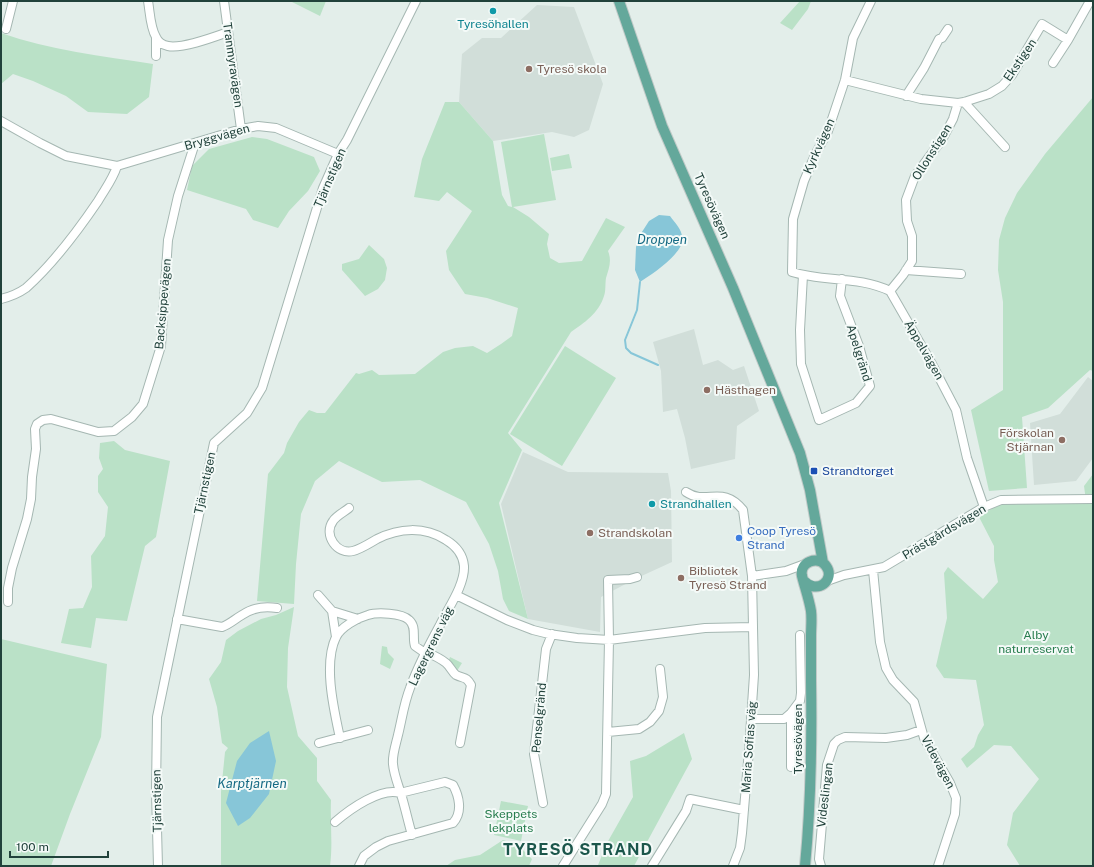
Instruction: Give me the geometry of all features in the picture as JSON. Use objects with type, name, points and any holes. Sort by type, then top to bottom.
[{"type":"main road","name":"Tyresövägen","points":[[619,1],[662,126],[730,281],[800,453],[829,574],[811,612]]},
{"type":"main road","name":"Tyresövägen","points":[[787,419],[806,491],[815,544],[803,569],[803,579],[811,612],[811,783],[805,866]]},
{"type":"main road","points":[[807,563],[818,560],[826,566]]},
{"type":"main road","points":[[803,579],[811,586],[823,584]]},
{"type":"street","points":[[6,29],[13,1]]},
{"type":"street","points":[[148,1],[153,31],[160,43],[168,46],[188,44],[228,32]]},
{"type":"street","name":"Tranmyravägen","points":[[224,1],[242,129]]},
{"type":"street","name":"Tjärnstigen","points":[[158,866],[156,799],[157,717],[214,443],[247,413],[262,388],[323,188],[338,154],[347,140],[416,1]]},
{"type":"street","name":"Kyrkvägen","points":[[804,276],[792,272],[793,219],[804,181],[815,155],[828,131],[845,80],[853,38],[871,1]]},
{"type":"street","points":[[1053,64],[1090,1]]},
{"type":"street","name":"Ekstigen","points":[[845,80],[906,96],[961,102],[989,94],[1002,86],[1012,75],[1042,24],[1068,40]]},
{"type":"street","points":[[906,96],[924,68],[938,39],[942,38],[948,29]]},
{"type":"street","points":[[156,38],[156,56]]},
{"type":"street","points":[[961,102],[1005,147]]},
{"type":"street","name":"Ollonstigen","points":[[890,291],[912,261],[912,236],[907,222],[906,200],[915,176],[943,138],[961,102]]},
{"type":"street","points":[[1,121],[66,156],[117,166],[111,180],[80,228],[58,255],[25,288],[15,294],[1,299]]},
{"type":"street","name":"Bryggvägen","points":[[117,166],[242,129],[258,126],[276,128],[338,154]]},
{"type":"street","name":"Backsippevägen","points":[[8,602],[8,588],[12,568],[30,504],[32,472],[36,450],[35,429],[37,424],[43,420],[51,419],[98,432],[114,431],[132,417],[142,404],[161,346],[168,240],[178,196],[196,143]]},
{"type":"street","points":[[906,270],[961,274]]},
{"type":"street","points":[[804,276],[842,279],[880,286],[890,291]]},
{"type":"street","name":"Apelgränd","points":[[804,276],[800,330],[801,364],[819,420],[856,403],[870,386],[859,346],[840,296],[842,279]]},
{"type":"street","name":"Äppelvägen","points":[[890,291],[932,364],[956,410],[967,458],[984,506]]},
{"type":"street","points":[[686,492],[690,495],[701,497],[726,497],[739,506],[744,515],[752,576],[753,627]]},
{"type":"street","name":"Prästgårdsvägen","points":[[823,584],[844,574],[884,567],[984,506],[1001,500],[1093,499]]},
{"type":"street","points":[[349,508],[333,521],[330,527],[329,534],[333,543],[338,548],[345,551],[353,551],[384,536],[405,530],[418,530],[433,533],[453,545],[462,557],[464,564],[463,578],[456,595]]},
{"type":"street","points":[[752,576],[786,571],[807,563]]},
{"type":"street","name":"Prästgårdsvägen","points":[[826,566],[844,574]]},
{"type":"street","name":"Videvägen","points":[[873,570],[880,642],[886,668],[893,680],[914,702],[921,730],[928,748],[950,783],[956,798],[955,814],[938,866]]},
{"type":"street","points":[[786,571],[803,579]]},
{"type":"street","points":[[563,866],[602,804],[606,794],[609,640],[608,580],[630,579],[636,577]]},
{"type":"street","points":[[318,595],[332,611],[358,619]]},
{"type":"street","name":"Lagergrens väg","points":[[400,793],[393,762],[404,707],[410,688],[426,653],[456,595],[507,620],[533,630],[552,634],[609,640],[705,628],[753,627]]},
{"type":"street","points":[[177,619],[222,627],[228,625],[251,610],[268,606],[277,608]]},
{"type":"street","points":[[332,611],[336,637]]},
{"type":"street","points":[[340,738],[331,686],[330,663],[332,648],[336,637],[344,627],[369,614],[393,614],[401,615],[408,619],[413,627],[415,646],[442,660],[457,675],[468,680],[471,685],[460,743]]},
{"type":"street","name":"Maria Sofias väg","points":[[733,866],[741,840],[744,810],[754,674],[753,627]]},
{"type":"street","name":"Penselgränd","points":[[543,803],[534,754],[546,649],[552,634]]},
{"type":"street","points":[[751,718],[784,719],[791,713],[800,701],[800,635]]},
{"type":"street","points":[[608,732],[639,729],[650,722],[659,711],[664,697],[660,669]]},
{"type":"street","points":[[791,713],[791,767]]},
{"type":"street","points":[[319,743],[368,730]]},
{"type":"street","name":"Videslingan","points":[[821,866],[819,859],[827,766],[834,744],[845,736],[886,738],[907,735],[921,730]]},
{"type":"street","points":[[335,822],[357,805],[371,798],[395,792],[400,793],[445,782],[453,785],[457,793],[459,803],[457,819],[453,823],[388,841],[376,847],[364,856],[359,866]]},
{"type":"street","points":[[400,793],[412,835]]},
{"type":"street","points":[[652,866],[686,811],[690,799],[744,810]]},
{"type":"shaded area","name":"Tyresö skola","points":[[537,5],[574,7],[603,84],[589,130],[574,137],[552,132],[493,141],[459,102],[462,54],[482,38],[501,38]]},
{"type":"shaded area","name":"Hästhagen","points":[[694,329],[703,365],[718,360],[733,370],[744,366],[759,411],[737,426],[735,459],[691,469],[685,438],[677,409],[663,412],[661,371],[653,342]]},
{"type":"shaded area","name":"Förskolan Stjärnan","points":[[1088,377],[1093,381],[1093,458],[1076,481],[1034,485],[1030,423],[1060,414]]},
{"type":"shaded area","name":"Strandskolan","points":[[523,452],[568,472],[668,473],[671,491],[672,562],[601,597],[600,632],[528,619],[501,504]]},
{"type":"green space","points":[[290,1],[326,1],[320,16]]},
{"type":"green space","points":[[800,1],[811,1],[808,9],[792,30],[780,23]]},
{"type":"green space","points":[[1,33],[57,48],[153,64],[149,97],[127,114],[88,112],[66,96],[33,81],[13,74],[1,84]]},
{"type":"green space","points":[[1093,97],[1093,371],[1090,370],[1048,408],[1022,417],[1027,488],[989,491],[971,410],[1003,390],[1003,302],[998,270],[999,240],[1005,218],[1017,193],[1045,154]]},
{"type":"green space","points":[[445,102],[459,102],[493,141],[502,195],[508,206],[512,207],[501,142],[544,134],[556,200],[513,207],[529,217],[549,234],[547,244],[550,258],[559,263],[582,261],[606,218],[625,227],[608,251],[610,264],[606,278],[605,294],[599,308],[571,332],[508,433],[522,450],[499,503],[528,619],[509,611],[503,599],[498,571],[489,544],[466,502],[420,480],[382,482],[339,461],[315,481],[301,514],[294,604],[257,601],[268,474],[284,453],[287,443],[299,422],[309,410],[317,413],[325,413],[356,373],[359,374],[372,370],[379,375],[415,374],[443,352],[455,348],[473,346],[487,353],[512,336],[518,308],[487,298],[465,294],[449,270],[446,251],[472,211],[447,192],[439,201],[414,197],[422,159]]},
{"type":"green space","points":[[252,137],[267,139],[314,157],[320,171],[308,191],[289,211],[278,228],[253,220],[246,209],[187,190],[192,166],[209,149]]},
{"type":"green space","points":[[569,154],[572,168],[552,171],[550,158]]},
{"type":"green space","points":[[369,245],[384,259],[387,268],[385,280],[378,289],[365,296],[342,270],[342,264],[359,259]]},
{"type":"green space","points":[[565,346],[616,378],[562,466],[510,434]]},
{"type":"green space","points":[[114,441],[125,450],[170,461],[156,537],[145,546],[127,621],[96,618],[91,648],[61,643],[69,609],[83,608],[92,587],[91,556],[105,536],[108,507],[98,492],[98,476],[103,469],[99,458],[100,443]]},
{"type":"green space","name":"Alby naturreservat","points":[[1093,474],[1093,866],[1020,866],[1007,845],[1013,813],[1039,779],[1011,746],[994,745],[967,768],[961,759],[974,747],[978,735],[984,725],[976,680],[944,678],[936,666],[947,618],[944,573],[948,567],[983,599],[998,582],[994,560],[994,546],[979,517],[997,506],[1014,502],[1034,500],[1086,501],[1084,486]]},
{"type":"green space","points":[[294,607],[288,648],[287,687],[298,736],[317,758],[317,781],[331,800],[330,866],[221,866],[221,792],[225,752],[228,748],[222,743],[217,707],[209,679],[221,662],[226,640],[238,631],[261,619],[276,615]]},
{"type":"green space","points":[[1,639],[107,664],[101,737],[51,866],[1,866]]},
{"type":"green space","points":[[382,646],[387,647],[388,653],[394,659],[390,669],[380,664]]},
{"type":"green space","points":[[450,657],[462,663],[457,671],[449,660]]},
{"type":"green space","points":[[684,733],[692,759],[634,866],[598,865],[607,843],[633,797],[630,761],[646,756]]},
{"type":"green space","name":"Skeppets lekplats","points":[[501,801],[528,806],[521,841],[494,835]]},
{"type":"green space","points":[[503,840],[518,845],[532,859],[529,866],[446,866],[455,860],[480,855]]},
{"type":"water","name":"Droppen","points":[[659,215],[670,216],[677,224],[682,234],[682,241],[677,252],[671,258],[658,270],[640,282],[635,270],[636,247],[640,235],[649,221]]},
{"type":"water","name":"Karptjärnen","points":[[269,731],[276,761],[269,794],[250,818],[238,826],[226,803],[237,761],[250,743]]},
{"type":"waterway","points":[[640,282],[637,310],[625,340],[626,348],[631,353],[658,365]]},
{"type":"place","name":"Tyresöhallen","points":[[493,11]]},
{"type":"place","name":"Tyresö skola","points":[[529,69]]},
{"type":"place","name":"Hästhagen","points":[[707,390]]},
{"type":"place","name":"Förskolan Stjärnan","points":[[1062,440]]},
{"type":"place","name":"Strandtorget","points":[[814,471]]},
{"type":"place","name":"Strandhallen","points":[[652,504]]},
{"type":"place","name":"Strandskolan","points":[[590,533]]},
{"type":"place","name":"Coop Tyresö Strand","points":[[739,538]]},
{"type":"place","name":"Bibliotek Tyresö Strand","points":[[681,578]]},
{"type":"district","name":"TYRESÖ STRAND","points":[[578,849]]}]
